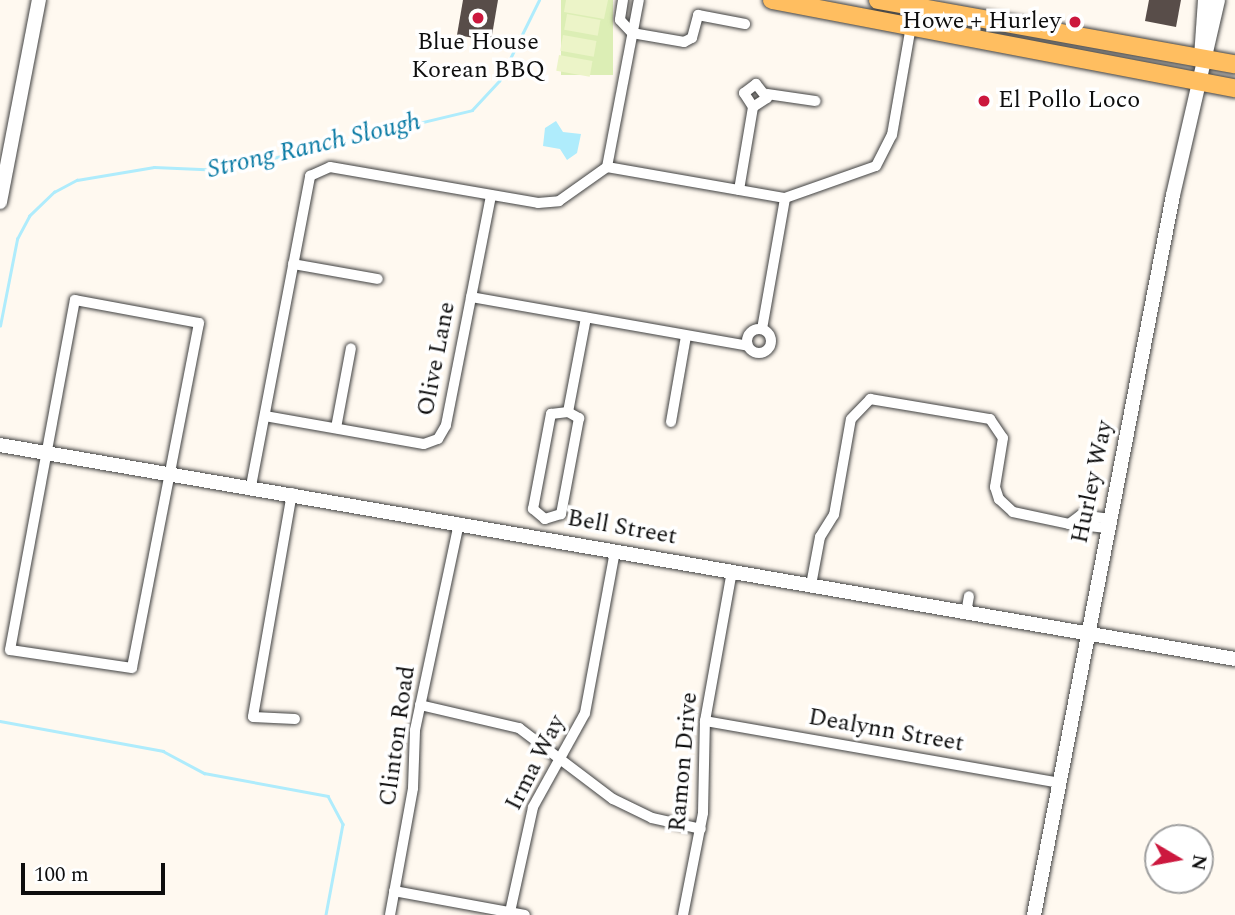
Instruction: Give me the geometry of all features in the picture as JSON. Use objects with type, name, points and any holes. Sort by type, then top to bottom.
[{"type":"main road","points":[[772,0],[1235,88]]},
{"type":"main road","points":[[878,0],[1235,64]]},
{"type":"main road","points":[[911,26],[924,18],[971,23],[978,18]]},
{"type":"street","points":[[0,198],[38,0]]},
{"type":"street","points":[[623,0],[620,20],[632,33],[684,42],[692,38],[698,15],[745,24]]},
{"type":"street","points":[[607,167],[639,0]]},
{"type":"street","name":"Hurley Way","points":[[1201,58],[1205,0]]},
{"type":"street","name":"Hurley Way","points":[[1034,915],[1107,524],[1196,81],[1218,0]]},
{"type":"street","points":[[251,486],[308,181],[318,170],[336,168],[491,195],[553,202],[607,167],[785,198],[876,166],[885,156],[911,26]]},
{"type":"street","points":[[754,107],[744,100],[747,88],[759,84],[767,94],[815,100]]},
{"type":"street","points":[[754,107],[764,104],[767,94]]},
{"type":"street","points":[[739,190],[754,107]]},
{"type":"street","name":"Olive Lane","points":[[265,416],[424,444],[438,439],[446,425],[491,195]]},
{"type":"street","points":[[762,329],[785,198]]},
{"type":"street","points":[[293,264],[377,279]]},
{"type":"street","points":[[471,297],[748,346],[758,353],[768,349],[771,337],[762,329]]},
{"type":"street","points":[[75,300],[200,323],[169,471],[132,668],[10,650],[75,300]]},
{"type":"street","points":[[568,412],[586,318]]},
{"type":"street","points":[[748,346],[751,332],[762,329]]},
{"type":"street","points":[[671,422],[686,336]]},
{"type":"street","points":[[336,428],[351,348]]},
{"type":"street","points":[[811,585],[821,537],[834,515],[851,419],[870,399],[990,419],[1003,439],[995,486],[999,499],[1013,512],[1069,524],[1082,515],[1107,524]]},
{"type":"street","points":[[568,412],[579,418],[561,514],[545,519],[533,509],[551,414],[568,412]]},
{"type":"street","name":"Bell Street","points":[[0,445],[48,450],[1235,659]]},
{"type":"street","points":[[292,493],[253,717],[295,719]]},
{"type":"street","points":[[542,538],[545,519]]},
{"type":"street","name":"Clinton Road","points":[[390,915],[413,788],[420,705],[459,523]]},
{"type":"street","name":"Irma Way","points":[[510,912],[533,807],[585,713],[615,551]]},
{"type":"street","name":"Ramon Drive","points":[[683,915],[701,829],[705,721],[732,571]]},
{"type":"street","points":[[966,613],[969,596]]},
{"type":"street","points":[[420,705],[505,722],[561,758],[632,810],[701,829]]},
{"type":"street","name":"Dealynn Street","points":[[705,721],[1060,782]]},
{"type":"street","points":[[394,891],[525,915]]},
{"type":"green space","points":[[561,0],[613,0],[613,75],[561,75]]},
{"type":"green space","points":[[566,0],[608,0],[604,19],[564,12]]},
{"type":"green space","points":[[567,14],[600,20],[598,36],[564,30]]},
{"type":"green space","points":[[563,35],[596,41],[594,57],[560,51]]},
{"type":"green space","points":[[559,55],[592,61],[590,77],[556,71]]},
{"type":"water","points":[[556,121],[563,132],[581,134],[577,153],[567,160],[560,149],[543,146],[545,128]]},
{"type":"building","name":"Blue House Korean BBQ","points":[[463,0],[498,0],[491,41],[457,35]]},
{"type":"building","points":[[1149,0],[1181,0],[1176,27],[1145,21]]},
{"type":"waterway","name":"Strong Ranch Slough","points":[[0,326],[17,239],[29,216],[54,192],[77,180],[154,167],[223,170],[472,110],[499,81],[539,0]]},
{"type":"waterway","name":"Strong Ranch Slough","points":[[0,721],[163,751],[204,773],[328,796],[343,824],[326,915]]},
{"type":"place","name":"Blue House Korean BBQ","points":[[478,18]]},
{"type":"place","name":"Howe + Hurley","points":[[1075,22]]},
{"type":"place","name":"El Pollo Loco","points":[[984,101]]}]
